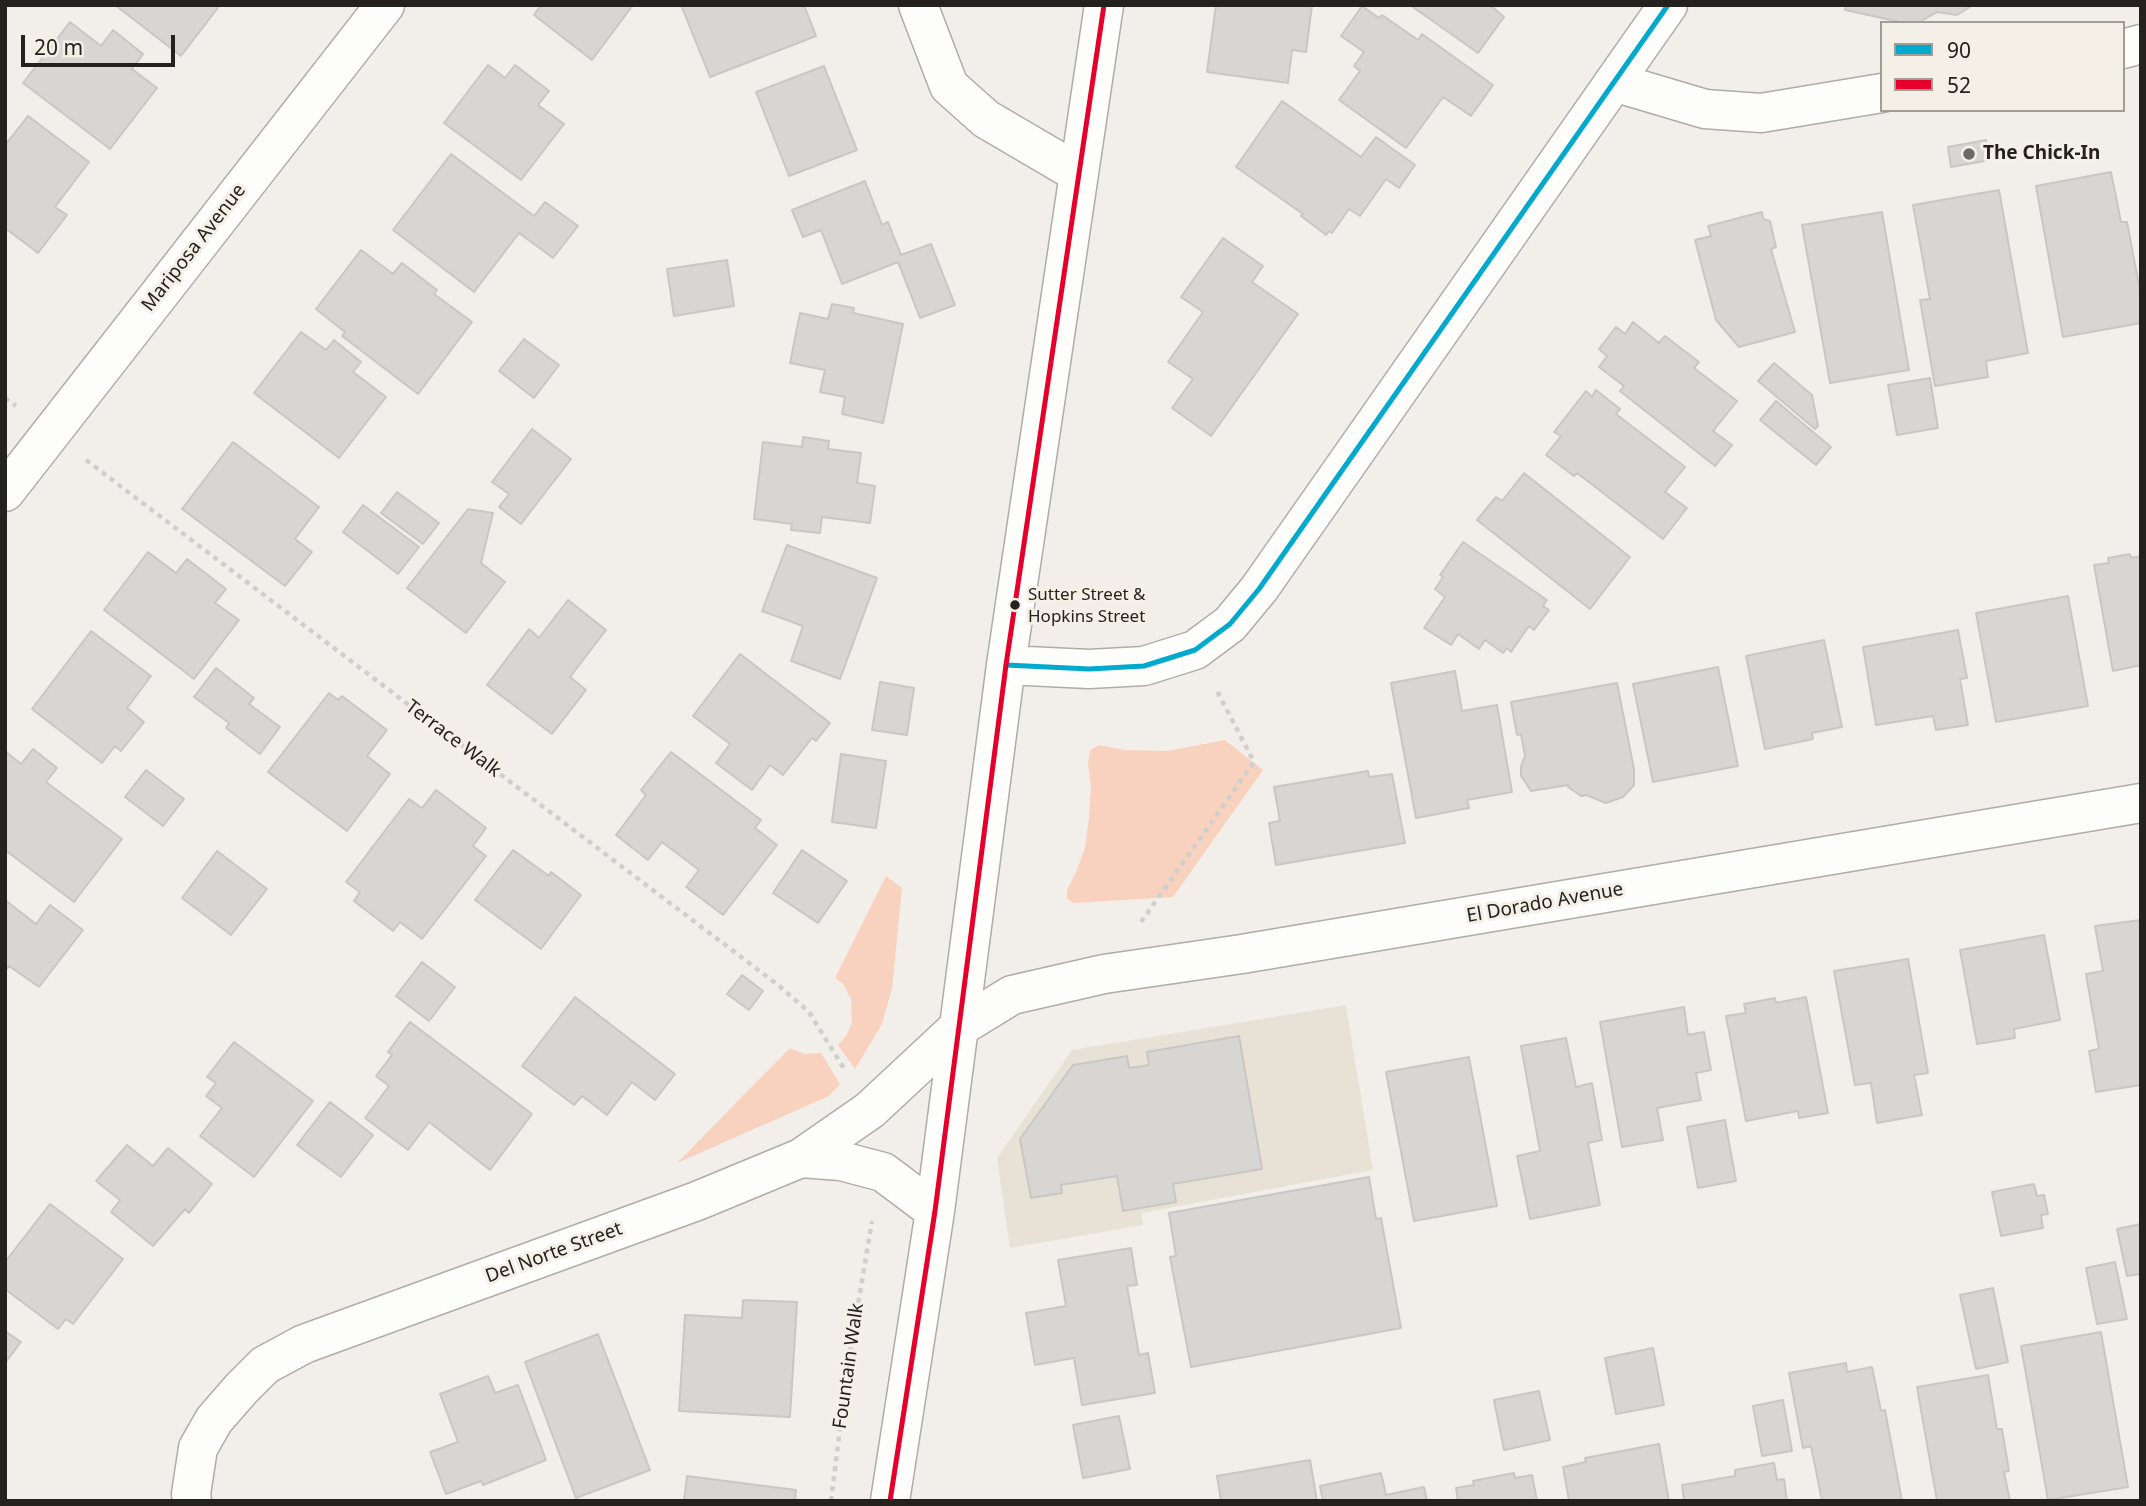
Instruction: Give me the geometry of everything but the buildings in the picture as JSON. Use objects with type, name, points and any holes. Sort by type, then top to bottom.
[{"type":"street","name":"Mariposa Avenue","points":[[5,492],[385,5]]},
{"type":"street","points":[[918,5],[949,86],[986,119],[1078,173]]},
{"type":"street","points":[[890,1501],[935,1211],[1006,665],[1104,5]]},
{"type":"street","points":[[1006,665],[1089,669],[1144,666],[1195,650],[1230,624],[1259,589],[1668,5]]},
{"type":"street","points":[[1614,82],[1705,109],[1761,113],[1880,93]]},
{"type":"street","name":"El Dorado Avenue","points":[[958,1027],[1012,995],[1104,974],[1242,954],[2141,803]]},
{"type":"street","name":"Del Norte Street","points":[[192,1501],[198,1448],[214,1420],[240,1389],[265,1366],[304,1344],[697,1201],[802,1158],[870,1110],[958,1027]]},
{"type":"street","points":[[802,1158],[841,1161],[883,1172],[935,1211]]},
{"type":"path","name":"Terrace Walk","points":[[5,398],[778,985],[808,1012],[870,1110]]},
{"type":"path","points":[[1104,974],[1254,761],[1195,650]]},
{"type":"path","name":"Fountain Walk","points":[[831,1501],[848,1364],[869,1232]]},
{"type":"shaded area","points":[[1225,740],[1263,770],[1173,897],[1074,903],[1067,899],[1067,890],[1085,848],[1091,786],[1088,764],[1090,750],[1099,745],[1125,750],[1167,751]]},
{"type":"shaded area","points":[[886,876],[902,888],[892,989],[882,1024],[855,1069],[838,1045],[852,1023],[851,999],[843,984],[835,978]]},
{"type":"shaded area","points":[[1346,1005],[1373,1170],[1142,1213],[1143,1225],[1010,1248],[997,1158],[1072,1050]]},
{"type":"shaded area","points":[[790,1048],[804,1054],[821,1053],[840,1084],[829,1096],[677,1163]]},
{"type":"transit line","name":"52","points":[[890,1501],[935,1211],[1006,665],[1104,5]]},
{"type":"transit line","name":"90","points":[[1006,665],[1089,669],[1144,666],[1195,650],[1230,624],[1259,589],[1668,5]]},
{"type":"place","name":"The Chick-In","points":[[1969,154]]},
{"type":"place","name":"Sutter Street & Hopkins Street","points":[[1015,605]]}]
